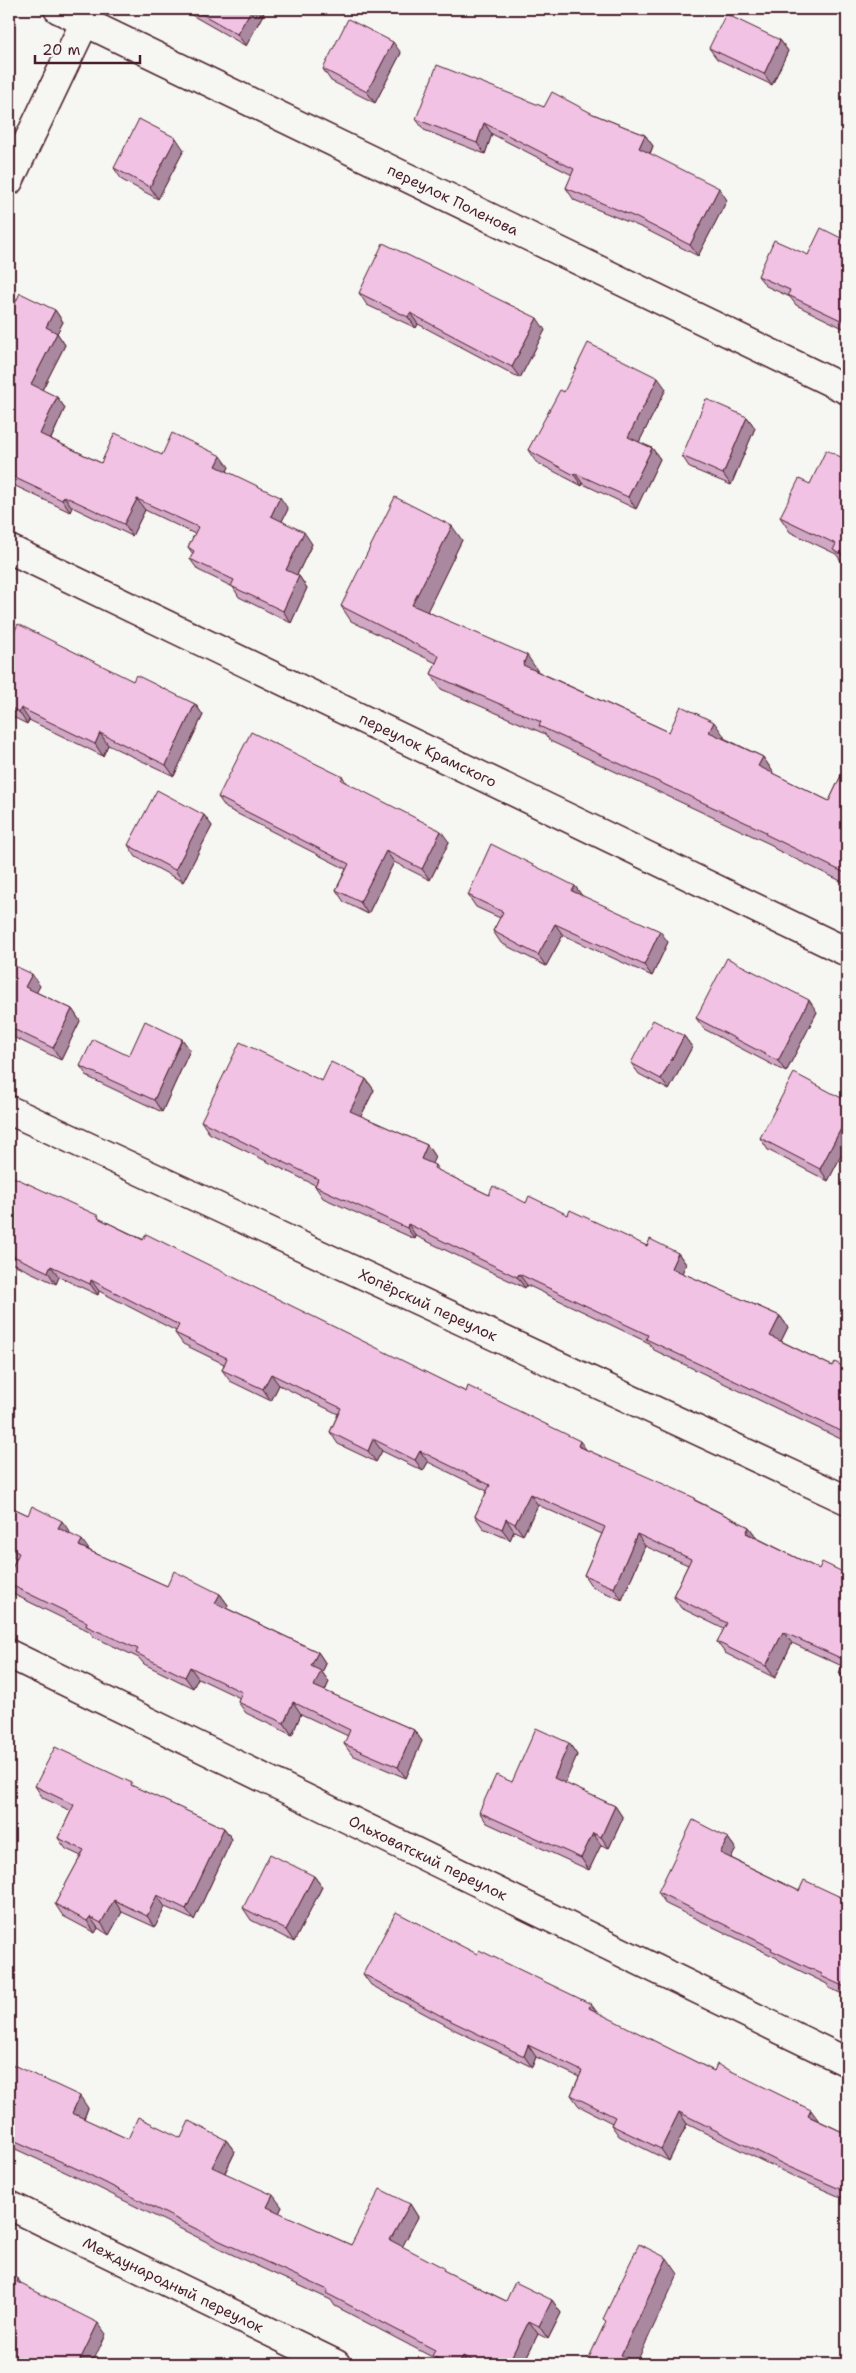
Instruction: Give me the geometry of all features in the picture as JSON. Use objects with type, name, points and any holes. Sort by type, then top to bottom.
[{"type":"street","name":"переулок Поленова","points":[[58,9],[88,15],[847,390]]},
{"type":"street","points":[[9,181],[88,15]]},
{"type":"street","name":"переулок Крамского","points":[[9,549],[847,952]]},
{"type":"street","name":"Хопёрский переулок","points":[[9,1110],[847,1500]]},
{"type":"street","name":"Ольховатский переулок","points":[[9,1654],[847,2062]]},
{"type":"street","name":"Международный переулок","points":[[9,2206],[336,2364]]},
{"type":"building","points":[[193,9],[252,9],[237,34]]},
{"type":"building","points":[[726,14],[780,40],[764,74],[709,48]]},
{"type":"building","points":[[348,19],[393,42],[367,92],[323,69]]},
{"type":"building","points":[[437,65],[544,107],[552,92],[593,114],[645,135],[639,148],[719,188],[690,245],[635,217],[566,188],[574,169],[484,123],[477,143],[416,119]]},
{"type":"building","points":[[139,119],[176,138],[150,187],[114,168]]},
{"type":"building","points":[[821,228],[847,241],[847,279],[843,289],[847,291],[847,323],[788,295],[790,290],[758,276],[774,240],[808,255]]},
{"type":"building","points":[[383,243],[537,318],[512,367],[410,313],[408,317],[359,293]]},
{"type":"building","points":[[20,293],[55,310],[46,327],[57,333],[31,384],[57,397],[40,434],[101,463],[115,433],[162,455],[172,433],[221,456],[216,466],[280,497],[271,516],[304,532],[286,570],[299,576],[283,611],[231,586],[234,580],[190,559],[194,551],[188,547],[198,527],[137,499],[124,524],[64,496],[62,500],[9,475],[9,316]]},
{"type":"building","points":[[588,343],[658,378],[628,437],[652,448],[628,497],[575,473],[574,475],[528,450],[560,390],[564,392]]},
{"type":"building","points":[[706,399],[747,417],[723,474],[682,456]]},
{"type":"building","points":[[826,450],[847,460],[847,557],[833,550],[836,544],[780,517],[799,479],[810,484]]},
{"type":"building","points":[[395,497],[452,526],[412,605],[527,655],[523,665],[669,732],[681,706],[714,722],[709,732],[763,757],[758,766],[829,801],[847,763],[847,874],[765,834],[766,832],[539,726],[541,722],[431,674],[439,656],[341,606]]},
{"type":"building","points":[[18,624],[133,681],[136,675],[195,704],[166,765],[100,733],[95,744],[21,708],[19,712],[9,707],[9,643]]},
{"type":"building","points":[[251,732],[343,777],[341,780],[441,831],[422,869],[386,851],[360,902],[336,890],[349,864],[218,797]]},
{"type":"building","points":[[157,790],[204,815],[175,870],[128,845]]},
{"type":"building","points":[[491,844],[575,886],[572,891],[660,931],[644,965],[555,924],[538,955],[493,931],[503,912],[468,895]]},
{"type":"building","points":[[727,958],[809,1000],[778,1061],[696,1018]]},
{"type":"building","points":[[9,963],[32,974],[25,987],[72,1009],[53,1048],[9,1027]]},
{"type":"building","points":[[653,1020],[684,1036],[661,1079],[631,1063]]},
{"type":"building","points":[[145,1021],[182,1039],[154,1100],[80,1066],[93,1039],[129,1056]]},
{"type":"building","points":[[240,1042],[322,1081],[331,1062],[366,1079],[350,1111],[427,1145],[421,1159],[435,1165],[434,1168],[489,1195],[493,1186],[526,1203],[529,1196],[568,1215],[570,1210],[647,1246],[650,1239],[678,1253],[671,1268],[780,1316],[770,1336],[832,1366],[835,1362],[846,1368],[847,1365],[847,1434],[646,1339],[648,1335],[519,1274],[517,1277],[408,1224],[407,1228],[315,1186],[318,1179],[201,1121]]},
{"type":"building","points":[[794,1073],[847,1101],[847,1117],[820,1169],[760,1138]]},
{"type":"building","points":[[9,1175],[99,1216],[98,1218],[143,1240],[146,1234],[466,1392],[468,1386],[580,1441],[578,1446],[695,1498],[694,1500],[749,1527],[746,1533],[819,1569],[822,1562],[847,1574],[847,1677],[839,1673],[845,1660],[783,1632],[766,1666],[717,1642],[727,1623],[673,1596],[691,1559],[637,1534],[614,1588],[584,1575],[605,1527],[530,1494],[515,1524],[506,1519],[502,1529],[475,1516],[490,1485],[420,1451],[415,1460],[373,1439],[368,1451],[330,1432],[341,1408],[271,1374],[263,1389],[222,1370],[227,1358],[175,1333],[179,1325],[91,1280],[90,1284],[51,1266],[48,1272],[9,1254]]},
{"type":"building","points":[[9,1506],[28,1515],[32,1506],[62,1521],[58,1528],[82,1540],[79,1546],[167,1586],[174,1571],[220,1594],[215,1603],[318,1652],[311,1666],[321,1671],[314,1686],[414,1730],[398,1767],[344,1744],[350,1730],[293,1702],[284,1723],[238,1702],[242,1692],[190,1667],[185,1677],[136,1653],[138,1649],[86,1626],[87,1622],[9,1584],[9,1575],[19,1553],[9,1548]]},
{"type":"building","points":[[536,1728],[569,1743],[554,1778],[615,1806],[601,1837],[593,1833],[581,1858],[479,1812],[496,1775],[512,1782]]},
{"type":"building","points":[[55,1747],[224,1828],[186,1909],[157,1895],[147,1916],[114,1900],[101,1923],[90,1917],[87,1921],[55,1904],[84,1850],[58,1838],[74,1805],[35,1786]]},
{"type":"building","points":[[693,1820],[728,1838],[720,1853],[799,1891],[804,1880],[847,1900],[847,1988],[771,1950],[772,1948],[658,1892]]},
{"type":"building","points":[[270,1854],[314,1876],[286,1930],[243,1908]]},
{"type":"building","points":[[396,1912],[477,1954],[479,1950],[591,2004],[589,2008],[714,2071],[717,2064],[811,2110],[808,2116],[847,2134],[847,2192],[789,2167],[679,2112],[661,2149],[611,2125],[615,2117],[571,2095],[582,2071],[528,2045],[524,2056],[447,2019],[363,1974]]},
{"type":"building","points":[[9,2063],[80,2096],[72,2113],[128,2139],[138,2117],[181,2138],[189,2121],[226,2140],[212,2167],[273,2195],[267,2207],[351,2245],[380,2189],[410,2204],[390,2240],[444,2268],[443,2270],[506,2301],[515,2282],[552,2300],[539,2326],[529,2321],[508,2364],[480,2364],[463,2356],[459,2364],[449,2364],[432,2356],[435,2350],[326,2293],[328,2290],[220,2241],[84,2172],[9,2138]]},
{"type":"building","points":[[639,2244],[667,2258],[621,2355],[641,2364],[586,2364],[606,2321],[603,2319]]},
{"type":"building","points":[[9,2274],[18,2279],[17,2282],[98,2323],[78,2364],[14,2364],[9,2362]]},
{"type":"building","points":[[708,2360],[716,2364],[706,2364]]}]
